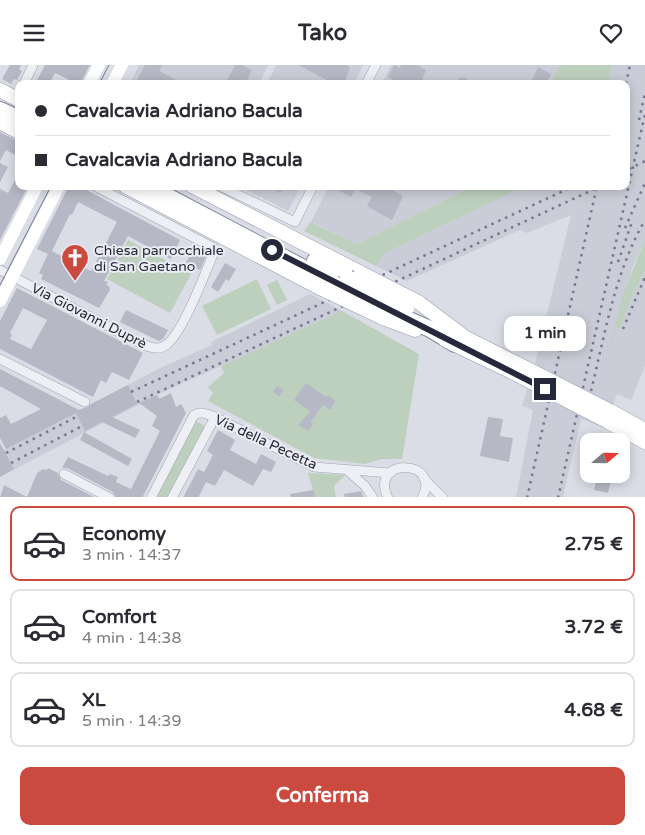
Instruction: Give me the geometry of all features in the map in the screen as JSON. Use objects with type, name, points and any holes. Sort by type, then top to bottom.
[{"type":"highway","points":[[0,110],[15,117]]},
{"type":"highway","points":[[155,190],[289,259],[341,281]]},
{"type":"highway","points":[[175,190],[341,281],[460,341]]},
{"type":"main road","points":[[91,80],[99,65]]},
{"type":"main road","points":[[114,80],[122,65]]},
{"type":"main road","points":[[0,90],[14,100]]},
{"type":"main road","points":[[0,122],[15,130]]},
{"type":"main road","points":[[0,259],[35,190]]},
{"type":"main road","points":[[0,301],[57,190]]},
{"type":"main road","points":[[134,190],[341,281],[609,416],[645,430]]},
{"type":"main road","points":[[198,190],[341,281]]},
{"type":"main road","points":[[609,416],[645,442]]},
{"type":"street","points":[[26,80],[33,65]]},
{"type":"street","points":[[368,80],[376,65]]},
{"type":"street","name":"Via Giovanni Duprè","points":[[0,270],[144,345],[159,348],[166,345],[176,333],[214,252],[211,246],[103,190]]},
{"type":"street","points":[[228,190],[295,222],[311,190]]},
{"type":"street","points":[[0,359],[85,402]]},
{"type":"street","name":"Via della Pecetta","points":[[151,497],[194,415],[205,413],[308,465],[368,473],[390,473],[399,467],[409,467],[418,471],[424,479]]},
{"type":"street","points":[[172,497],[215,417]]},
{"type":"street","points":[[348,471],[365,486],[373,497]]},
{"type":"street","name":"Via della Pecetta","points":[[368,473],[385,484]]},
{"type":"street","points":[[388,497],[385,484],[390,473]]},
{"type":"street","points":[[64,474],[110,497]]},
{"type":"street","points":[[422,497],[425,489],[424,479]]},
{"type":"street","points":[[424,479],[443,497]]},
{"type":"shaded area","points":[[139,65],[268,65],[261,80],[132,80]]},
{"type":"shaded area","points":[[276,65],[363,65],[356,80],[269,80]]},
{"type":"shaded area","points":[[391,65],[560,65],[552,80],[384,80]]},
{"type":"shaded area","points":[[612,65],[645,65],[645,239],[632,268],[610,346],[616,326],[620,327],[645,271],[645,366],[631,400],[617,394],[605,428],[581,419],[563,497],[516,497],[533,410],[522,406],[535,363],[571,215],[527,233],[520,230],[407,281],[376,266],[385,253],[518,190],[630,190],[630,80],[609,80]]},
{"type":"shaded area","points":[[247,190],[299,190],[288,211]]},
{"type":"shaded area","points":[[327,190],[465,190],[357,244],[311,222]]},
{"type":"shaded area","points":[[310,294],[342,311],[157,395],[0,477],[0,452],[160,368],[212,345],[211,342]]},
{"type":"green space","points":[[560,65],[612,65],[609,80],[552,80]]},
{"type":"green space","points":[[465,190],[518,190],[385,253],[376,266],[304,231],[310,222],[357,244]]},
{"type":"green space","points":[[645,239],[645,271],[631,299],[620,328],[616,327],[608,354],[622,297]]},
{"type":"green space","points":[[128,240],[191,274],[170,313],[107,279]]},
{"type":"green space","points":[[257,279],[271,309],[217,335],[202,306]]},
{"type":"green space","points":[[277,280],[287,300],[277,305],[267,285]]},
{"type":"green space","points":[[342,311],[419,354],[402,459],[382,459],[365,464],[314,458],[208,401],[213,393],[208,387],[224,373],[221,366]],"holes":[[[328,395],[336,401],[330,410],[323,405],[311,422],[300,425]]]},
{"type":"green space","points":[[196,421],[205,426],[167,497],[156,497]]},
{"type":"green space","points":[[308,473],[345,475],[334,486],[336,497],[315,497]]},
{"type":"building","points":[[10,65],[21,65],[19,69],[22,71],[17,80],[14,79],[11,84],[2,79]]},
{"type":"building","points":[[45,65],[90,65],[82,80],[68,80],[55,73],[51,80],[37,80]]},
{"type":"building","points":[[145,65],[162,65],[159,71],[176,80],[137,80]]},
{"type":"building","points":[[235,65],[241,65],[252,70],[247,80],[227,80]]},
{"type":"building","points":[[298,65],[346,65],[350,67],[345,80],[327,80]]},
{"type":"building","points":[[394,65],[400,68],[401,65],[417,65],[426,70],[422,79],[424,80],[393,80],[388,77]]},
{"type":"building","points":[[538,67],[551,74],[548,80],[532,80]]},
{"type":"building","points":[[463,77],[468,80],[458,80]]},
{"type":"building","points":[[0,132],[15,140],[15,155],[6,150],[0,161]]},
{"type":"building","points":[[0,163],[8,167],[0,182]]},
{"type":"building","points":[[15,180],[15,190],[26,190],[0,240],[0,189],[8,193]]},
{"type":"building","points":[[67,190],[86,190],[180,240],[171,259],[128,236],[104,281],[108,282],[106,285],[109,286],[110,290],[99,308],[41,279],[43,275],[39,273],[48,254],[37,249]],"holes":[[[78,202],[117,222],[91,271],[52,251]]]},
{"type":"building","points":[[338,190],[355,190],[351,197]]},
{"type":"building","points":[[358,190],[393,190],[403,196],[392,220],[367,206],[372,197]]},
{"type":"building","points":[[194,247],[207,254],[200,270],[186,263]]},
{"type":"building","points":[[225,263],[236,269],[229,281],[226,279],[218,292],[211,287]]},
{"type":"building","points":[[17,288],[143,353],[129,380],[112,372],[106,383],[101,380],[93,397],[0,349],[0,321]],"holes":[[[23,308],[47,320],[31,349],[10,339],[12,335],[10,333]]]},
{"type":"building","points":[[126,310],[168,330],[163,339],[159,341],[120,322]]},
{"type":"building","points":[[0,369],[79,410],[128,385],[137,404],[112,417],[140,430],[135,438],[102,422],[85,431],[76,413],[6,449],[0,438],[0,418],[6,415],[11,424],[41,409],[0,386]]},
{"type":"building","points":[[306,383],[326,397],[328,395],[336,401],[330,410],[323,405],[311,422],[313,424],[308,431],[299,425],[310,411],[294,400]]},
{"type":"building","points":[[277,386],[283,390],[279,396],[273,392]]},
{"type":"building","points":[[171,393],[176,407],[181,404],[186,413],[143,497],[116,497],[113,492],[67,468],[62,468],[68,457],[108,476],[110,474],[118,477],[116,482],[131,489],[160,431],[152,426],[157,416],[139,403],[157,395],[159,399]]},
{"type":"building","points":[[488,417],[503,419],[500,436],[513,438],[509,462],[480,456]]},
{"type":"building","points":[[218,430],[235,440],[230,450],[256,464],[261,454],[276,462],[271,472],[263,469],[253,486],[224,470],[215,486],[206,482],[198,497],[184,497],[198,469],[204,472],[213,455],[207,451]]},
{"type":"building","points":[[84,432],[132,459],[128,466],[80,440]]},
{"type":"building","points":[[0,443],[14,469],[0,477]]},
{"type":"building","points":[[48,468],[58,473],[61,480],[94,497],[27,497],[37,473],[43,469],[47,470]]},
{"type":"building","points":[[596,483],[610,483],[608,493],[594,490]]},
{"type":"building","points":[[4,485],[27,497],[0,497]]},
{"type":"building","points":[[314,490],[315,497],[291,497],[290,494]]},
{"type":"building","points":[[361,491],[364,497],[345,497],[344,494]]},
{"type":"tram line","points":[[101,80],[109,65]]},
{"type":"tram line","points":[[0,285],[49,190]]},
{"type":"railway","points":[[627,80],[630,65]]},
{"type":"railway","points":[[639,120],[645,93]]},
{"type":"railway","points":[[630,180],[645,114]]},
{"type":"railway","points":[[630,168],[645,161]]},
{"type":"railway","points":[[625,228],[645,183]]},
{"type":"railway","points":[[131,392],[565,190]]},
{"type":"railway","points":[[137,402],[592,190]]},
{"type":"railway","points":[[527,497],[596,190]]},
{"type":"railway","points":[[558,497],[628,190]]},
{"type":"railway","points":[[591,391],[618,282],[645,220]]},
{"type":"railway","points":[[618,262],[632,222]]},
{"type":"railway","points":[[623,329],[645,277]]},
{"type":"railway","points":[[6,453],[78,416]]},
{"type":"railway","points":[[11,463],[82,426]]},
{"type":"place","name":"Chiesa parrocchiale di San Gaetano","points":[[75,282]]},
{"type":"route","points":[[272,250],[334,284],[430,329],[455,344],[545,389]]}]
